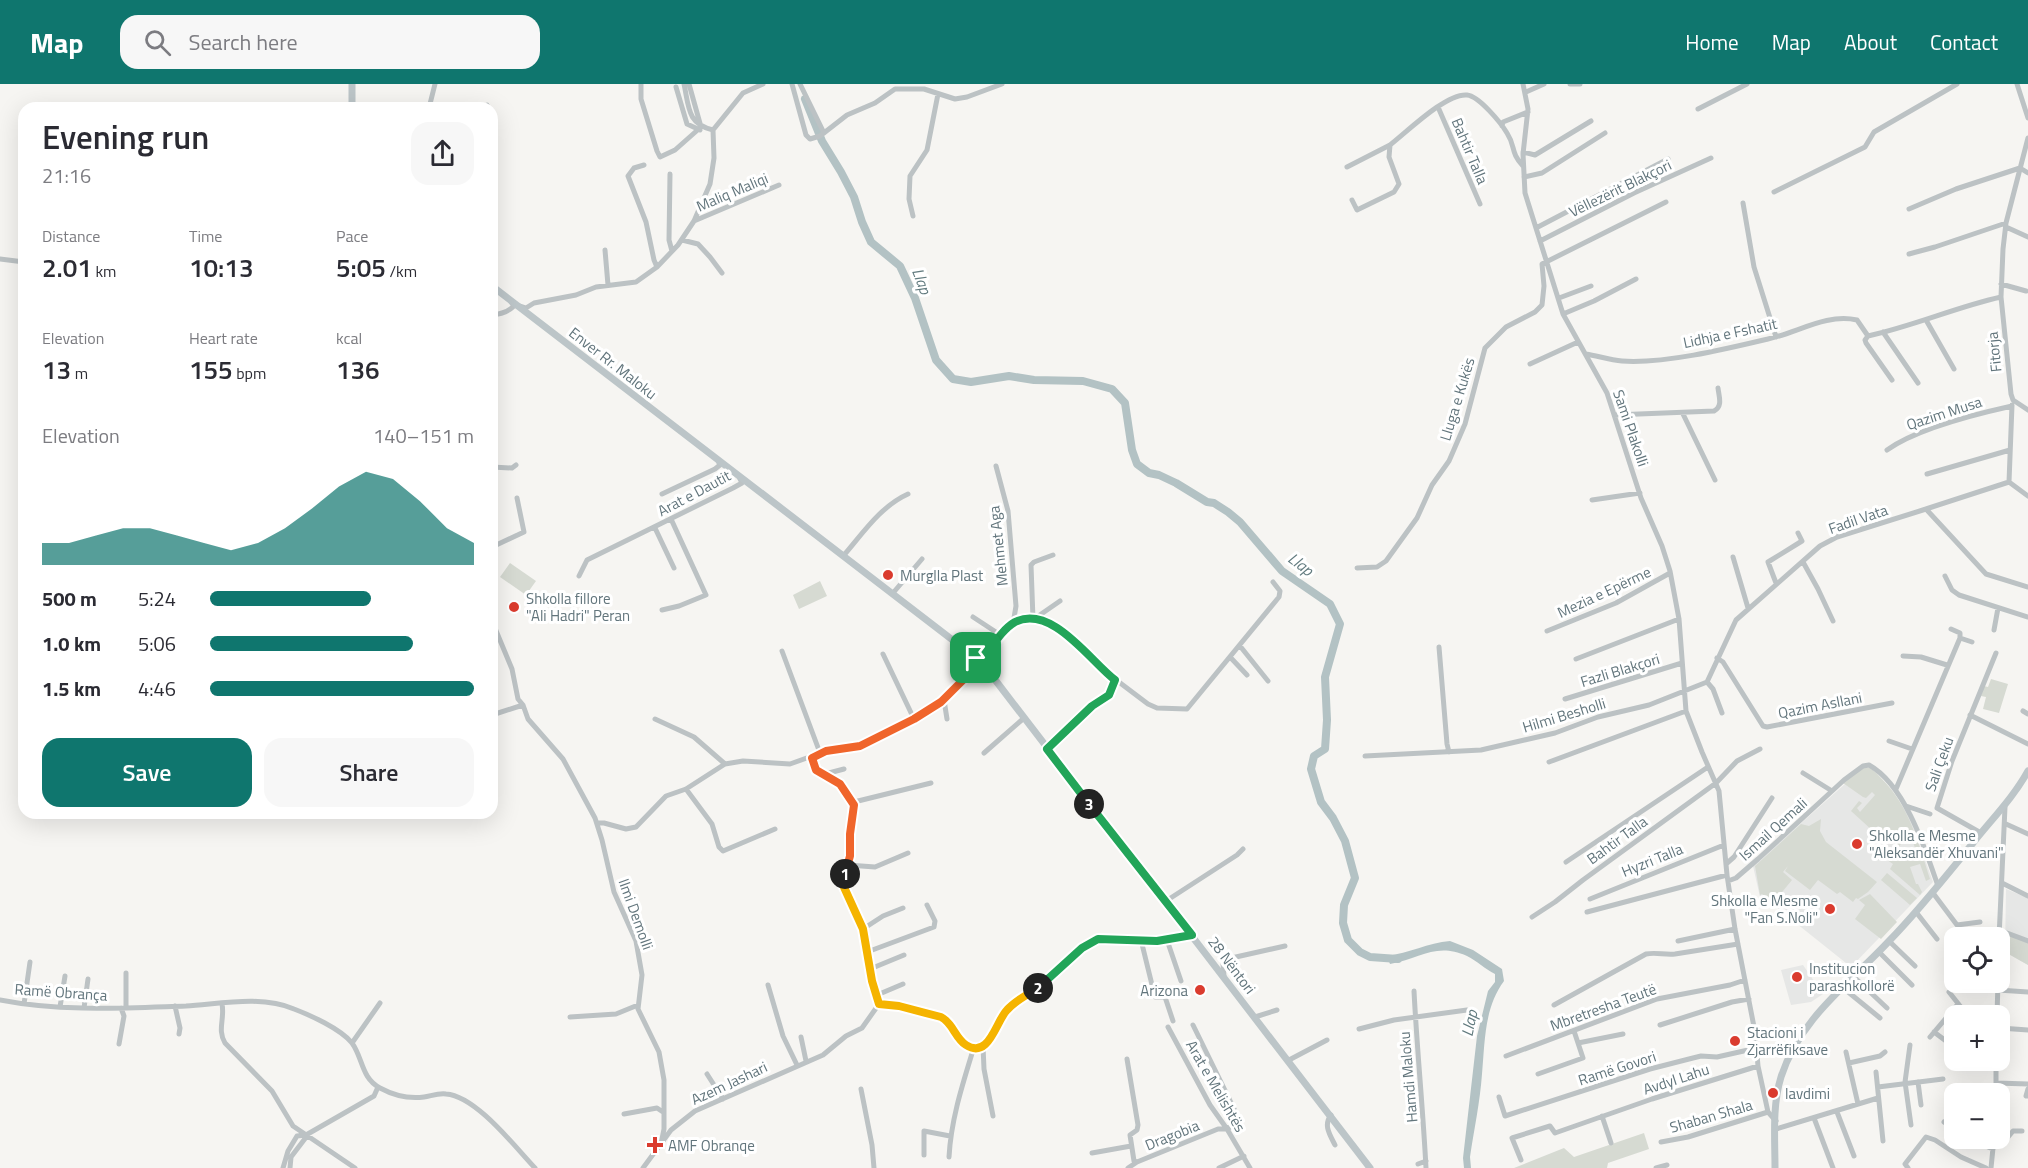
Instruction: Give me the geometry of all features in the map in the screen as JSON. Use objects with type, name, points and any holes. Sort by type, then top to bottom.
[{"type":"main road","points":[[352,84],[352,102]]},
{"type":"main road","name":"Enver Rr. Maloku","points":[[498,291],[976,658]]},
{"type":"main road","name":"28 Nëntori","points":[[976,658],[1289,1060],[1370,1168]]},
{"type":"main road","points":[[1775,1168],[1780,1082],[1802,1032],[1814,1016],[1852,976],[1879,952],[1936,890],[2026,780],[2028,771]]},
{"type":"street","points":[[430,102],[435,84]]},
{"type":"street","points":[[641,84],[641,99],[660,157],[675,150],[701,129]]},
{"type":"street","points":[[684,84],[693,120],[701,129]]},
{"type":"street","points":[[688,84],[701,129]]},
{"type":"street","points":[[518,306],[526,308],[534,303],[576,295],[608,285],[636,282],[657,267],[682,240],[694,221],[710,184],[714,158],[713,130],[743,93],[763,84]]},
{"type":"street","points":[[792,84],[806,135],[812,139],[847,115],[875,103],[895,89],[921,88],[959,99],[1002,84]]},
{"type":"street","points":[[800,84],[822,134]]},
{"type":"street","name":"Sami Plakolli","points":[[1523,84],[1528,112],[1523,152],[1525,193],[1563,314],[1607,393],[1640,493],[1671,573],[1679,619],[1684,692]]},
{"type":"street","points":[[1526,92],[1544,84]]},
{"type":"street","points":[[1570,84],[1580,84]]},
{"type":"street","points":[[1698,109],[1747,84]]},
{"type":"street","points":[[1774,192],[1865,147],[1874,132],[1957,84]]},
{"type":"street","points":[[2017,84],[2028,118]]},
{"type":"street","points":[[676,87],[687,124],[713,130]]},
{"type":"street","points":[[913,216],[909,199],[910,176],[927,150],[938,94]]},
{"type":"street","points":[[1347,166],[1390,146],[1454,97],[1469,95],[1488,109],[1502,126],[1509,137],[1514,157],[1523,166]]},
{"type":"street","name":"Bahtir Talla","points":[[1438,107],[1480,204]]},
{"type":"street","points":[[1502,126],[1503,122],[1528,112]]},
{"type":"street","points":[[1523,152],[1535,155],[1592,121]]},
{"type":"street","points":[[1524,177],[1542,173],[1605,133]]},
{"type":"street","name":"Fitorja","points":[[2009,482],[2013,403],[2001,297],[2002,249],[2028,138]]},
{"type":"street","points":[[1352,200],[1357,210],[1398,188],[1399,184],[1389,157],[1390,146]]},
{"type":"street","name":"Vëllezërit Blakçori","points":[[1540,241],[1650,184],[1711,158]]},
{"type":"street","points":[[1536,228],[1668,159]]},
{"type":"street","points":[[644,165],[634,168],[628,176],[646,222],[657,267]]},
{"type":"street","points":[[1909,209],[1956,189],[2020,168],[2028,173]]},
{"type":"street","points":[[670,174],[669,240],[672,251]]},
{"type":"street","name":"Maliq Maliqi","points":[[694,221],[779,185]]},
{"type":"street","points":[[1547,262],[1666,202]]},
{"type":"street","points":[[1743,203],[1754,267],[1776,337]]},
{"type":"street","points":[[1909,254],[2006,225],[2028,237]]},
{"type":"street","points":[[682,240],[698,244],[722,273]]},
{"type":"street","points":[[605,250],[608,285]]},
{"type":"street","points":[[0,259],[18,261]]},
{"type":"street","name":"Lluga e Kukës","points":[[1356,568],[1377,567],[1386,561],[1417,518],[1432,485],[1449,461],[1465,424],[1485,348],[1506,327],[1535,312],[1542,305],[1544,296],[1542,264],[1547,262]]},
{"type":"street","points":[[1563,314],[1636,279]]},
{"type":"street","points":[[2001,284],[2026,291]]},
{"type":"street","points":[[1559,298],[1591,286]]},
{"type":"street","points":[[1892,380],[1868,346],[1865,340],[1869,336],[2001,297]]},
{"type":"street","points":[[498,314],[514,306],[510,300]]},
{"type":"street","name":"Lidhja e Fshatit","points":[[1586,354],[1622,361],[1672,358],[1776,337],[1815,323],[1842,319],[1857,320],[1869,336]]},
{"type":"street","points":[[1926,320],[1954,369]]},
{"type":"street","points":[[1883,332],[1918,383]]},
{"type":"street","points":[[1530,364],[1578,342]]},
{"type":"street","points":[[1614,415],[1683,414],[1717,410],[1720,403],[1718,388]]},
{"type":"street","points":[[2013,403],[2028,410]]},
{"type":"street","name":"Qazim Musa","points":[[1887,450],[1902,439],[2013,403]]},
{"type":"street","points":[[1683,414],[1715,480]]},
{"type":"street","points":[[1927,474],[2010,450]]},
{"type":"street","points":[[662,494],[715,469],[720,465],[717,459]]},
{"type":"street","points":[[498,467],[512,468],[516,465]]},
{"type":"street","name":"Mehmet Aga","points":[[996,466],[1008,511],[1016,606],[1013,624]]},
{"type":"street","name":"Arat e Dautit","points":[[579,576],[587,560],[733,488],[742,483],[738,477]]},
{"type":"street","points":[[2009,482],[2028,496]]},
{"type":"street","name":"Fadil Vata","points":[[1707,682],[1736,620],[1820,546],[1837,537],[2009,482]]},
{"type":"street","points":[[1592,500],[1640,493]]},
{"type":"street","points":[[838,552],[844,555],[872,522],[895,500],[908,494]]},
{"type":"street","points":[[498,543],[524,532],[517,498]]},
{"type":"street","points":[[1926,509],[1986,574],[2028,587]]},
{"type":"street","points":[[662,610],[706,595],[671,519]]},
{"type":"street","name":"Arat e Dautit","points":[[655,528],[674,568]]},
{"type":"street","points":[[1776,584],[1768,562],[1802,541],[1798,533]]},
{"type":"street","points":[[1033,619],[1031,566],[1034,562],[1053,555]]},
{"type":"street","points":[[1733,557],[1748,608]]},
{"type":"street","points":[[886,590],[893,593],[922,559]]},
{"type":"street","points":[[1803,562],[1833,621]]},
{"type":"street","name":"Mezia e Epërme","points":[[1547,631],[1616,603],[1671,573]]},
{"type":"street","points":[[1945,576],[1952,590],[1959,595],[2028,617]]},
{"type":"street","points":[[1033,619],[1060,629],[1099,668],[1150,706],[1183,710],[1192,705],[1279,597],[1279,589],[1273,582]]},
{"type":"street","points":[[976,658],[981,661],[1013,624],[1033,619],[1060,601]]},
{"type":"street","points":[[1994,630],[1998,608]]},
{"type":"street","points":[[973,617],[1002,636]]},
{"type":"street","points":[[1576,659],[1679,619]]},
{"type":"street","points":[[1896,789],[1961,634],[1951,629]]},
{"type":"street","name":"Ilmi Demolli","points":[[498,635],[512,669],[518,699],[528,719],[553,746],[568,767],[597,823],[614,892],[627,918],[640,957],[642,975],[638,1005],[640,1015],[660,1058],[665,1087],[661,1144]]},
{"type":"street","points":[[1959,638],[1972,642]]},
{"type":"street","points":[[1240,646],[1268,681]]},
{"type":"street","points":[[1439,647],[1449,752]]},
{"type":"street","points":[[782,651],[820,753]]},
{"type":"street","name":"Sali Çeku","points":[[1981,833],[1937,808],[1952,761],[1996,653]]},
{"type":"street","points":[[883,654],[914,719]]},
{"type":"street","points":[[1903,656],[1921,657],[1947,665]]},
{"type":"street","points":[[1230,657],[1247,675]]},
{"type":"street","points":[[597,823],[626,829],[633,828],[641,823],[666,796],[686,789],[724,764],[743,761],[790,764],[812,758],[820,753],[860,746],[914,719],[944,700],[978,665],[976,658]]},
{"type":"street","name":"Qazim Asllani","points":[[1718,658],[1763,726],[1892,703]]},
{"type":"street","name":"Fazli Blakçori","points":[[1565,699],[1682,663]]},
{"type":"street","points":[[1047,749],[1092,706],[1109,695],[1115,680]]},
{"type":"street","points":[[1722,713],[1713,689],[1707,682],[1684,692],[1686,711],[1719,791],[1735,929],[1768,1112],[1776,1125],[1837,1112],[1878,1098]]},
{"type":"street","name":"Hilmi Besholli","points":[[1365,756],[1481,750],[1555,734],[1598,717],[1648,705],[1684,692]]},
{"type":"street","points":[[944,700],[947,719]]},
{"type":"street","points":[[498,713],[523,705]]},
{"type":"street","points":[[1549,762],[1686,711]]},
{"type":"street","points":[[1970,715],[2028,744]]},
{"type":"street","points":[[984,753],[1024,718]]},
{"type":"street","points":[[655,719],[694,737],[724,764]]},
{"type":"street","points":[[1889,741],[1912,749]]},
{"type":"street","points":[[1716,783],[1737,761],[1760,749]]},
{"type":"street","points":[[812,758],[816,770],[840,784],[854,802],[850,856],[843,885],[863,931],[879,1004],[899,1006],[941,1017],[947,1020],[964,1044],[974,1047],[983,1046],[991,1038],[1007,1009],[1039,987],[1087,944],[1104,938],[1167,940],[1192,935]]},
{"type":"street","name":"Ismail Qemali","points":[[1728,878],[1736,878],[1832,791],[1863,766],[1869,765],[1896,789],[1906,806],[1936,890],[1957,925],[1980,922]]},
{"type":"street","points":[[1566,862],[1708,767]]},
{"type":"street","points":[[823,775],[844,769]]},
{"type":"street","name":"Ismail Qemali","points":[[1803,773],[1832,791]]},
{"type":"street","points":[[854,802],[930,783]]},
{"type":"street","name":"Bahtir Talla","points":[[1532,917],[1716,783]]},
{"type":"street","points":[[686,789],[712,824],[719,847],[723,850],[775,829]]},
{"type":"street","points":[[1726,864],[1734,857],[1772,798]]},
{"type":"street","points":[[1906,806],[1930,814]]},
{"type":"street","points":[[1999,927],[2006,824],[2005,807]]},
{"type":"street","points":[[2006,824],[2028,834]]},
{"type":"street","name":"Hyzri Talla","points":[[1590,899],[1724,845]]},
{"type":"street","points":[[1166,901],[1243,849]]},
{"type":"street","points":[[848,865],[875,867],[908,853]]},
{"type":"street","points":[[1587,912],[1728,878]]},
{"type":"street","points":[[2002,883],[2028,896]]},
{"type":"street","points":[[867,952],[934,927],[927,904]]},
{"type":"street","points":[[863,931],[883,916],[903,908]]},
{"type":"street","points":[[1916,912],[1937,939]]},
{"type":"street","points":[[1678,940],[1735,929]]},
{"type":"street","points":[[2010,935],[2028,942]]},
{"type":"street","points":[[1141,940],[1155,997],[1165,997],[1173,1021]]},
{"type":"street","points":[[1167,940],[1181,981]]},
{"type":"street","points":[[1889,941],[1915,966]]},
{"type":"street","points":[[1554,1005],[1646,954],[1656,952],[1675,954],[1738,944]]},
{"type":"street","points":[[1224,976],[1223,964],[1227,959],[1285,946]]},
{"type":"street","points":[[1879,952],[1911,985]]},
{"type":"street","points":[[870,969],[904,955]]},
{"type":"street","points":[[24,1004],[30,962]]},
{"type":"street","points":[[124,1008],[126,973]]},
{"type":"street","points":[[60,1007],[65,976]]},
{"type":"street","points":[[1852,976],[1887,1008]]},
{"type":"street","points":[[84,1008],[88,980]]},
{"type":"street","name":"Mbretresha Teutë","points":[[1506,1056],[1657,999],[1745,980]]},
{"type":"street","points":[[877,995],[903,984]]},
{"type":"street","points":[[768,985],[783,1036],[797,1065]]},
{"type":"street","points":[[1842,987],[1880,1018]]},
{"type":"street","name":"Hamdi Maloku","points":[[1414,991],[1426,1168]]},
{"type":"street","points":[[2010,991],[2028,992]]},
{"type":"street","points":[[1930,1037],[1958,1004],[1950,993]]},
{"type":"street","points":[[1660,1025],[1732,1002],[1749,999]]},
{"type":"street","name":"Ramë Obrança","points":[[0,1000],[84,1008],[267,1002],[285,1006],[339,1032],[352,1043]]},
{"type":"street","points":[[380,1003],[352,1043],[364,1073],[378,1087],[408,1097],[444,1094],[464,1099],[511,1141],[535,1168]]},
{"type":"street","points":[[222,1004],[224,1013],[220,1035],[228,1047],[272,1090],[293,1126],[355,1168]]},
{"type":"street","name":"Azem Jashari","points":[[647,1167],[676,1125],[701,1107],[823,1055],[846,1036],[860,1030],[879,1004]]},
{"type":"street","points":[[570,1017],[616,1014],[638,1005]]},
{"type":"street","points":[[175,1006],[180,1028],[179,1034]]},
{"type":"street","name":"Ramë Obrança","points":[[119,1044],[124,1008]]},
{"type":"street","name":"28 Nëntori","points":[[1255,1017],[1277,1010]]},
{"type":"street","points":[[1359,1029],[1394,1020],[1467,1010]]},
{"type":"street","points":[[1192,1025],[1240,1121],[1227,1129]]},
{"type":"street","name":"Arat e Melishtës","points":[[1168,1027],[1210,1106],[1227,1129],[1250,1168]]},
{"type":"street","points":[[2010,1029],[2028,1030]]},
{"type":"street","points":[[1538,1074],[1583,1058],[1574,1031]]},
{"type":"street","points":[[1934,1032],[1944,1040]]},
{"type":"street","points":[[1578,1043],[1623,1034]]},
{"type":"street","points":[[801,1037],[806,1062]]},
{"type":"street","points":[[1289,1060],[1327,1040]]},
{"type":"street","points":[[1910,1045],[1905,1083],[1911,1125]]},
{"type":"street","points":[[983,1046],[984,1069],[993,1116]]},
{"type":"street","points":[[949,1157],[950,1136],[974,1047]]},
{"type":"street","name":"Ramë Govori","points":[[1499,1097],[1505,1116],[1689,1059],[1701,1056],[1717,1057],[1757,1048]]},
{"type":"street","points":[[1846,1052],[1858,1104]]},
{"type":"street","points":[[1849,1063],[1880,1056],[1885,1052]]},
{"type":"street","points":[[1127,1059],[1138,1125],[1137,1130],[1130,1135],[1134,1161],[1137,1162]]},
{"type":"street","name":"Avdyl Lahu","points":[[1521,1160],[1512,1138],[1550,1126],[1555,1133],[1758,1066]]},
{"type":"street","points":[[1996,1071],[1996,1083]]},
{"type":"street","points":[[1876,1072],[1882,1141]]},
{"type":"street","points":[[707,1074],[723,1099]]},
{"type":"street","points":[[1878,1087],[1943,1079]]},
{"type":"street","points":[[1918,1082],[1921,1105]]},
{"type":"street","points":[[2010,1083],[2028,1084]]},
{"type":"street","points":[[290,1168],[291,1157],[307,1136],[374,1096],[378,1087]]},
{"type":"street","points":[[861,1089],[874,1168]]},
{"type":"street","points":[[2028,1089],[2026,1096],[2028,1096]]},
{"type":"street","points":[[624,1114],[657,1108],[664,1114]]},
{"type":"street","name":"Shaban Shala","points":[[1661,1142],[1688,1137],[1768,1112]]},
{"type":"street","points":[[1837,1112],[1854,1156]]},
{"type":"street","points":[[1331,1115],[1327,1120],[1327,1126],[1335,1145]]},
{"type":"street","points":[[1602,1116],[1611,1143]]},
{"type":"street","points":[[1814,1118],[1833,1168]]},
{"type":"street","name":"Dragobia","points":[[1128,1168],[1137,1162],[1218,1129],[1227,1129]]},
{"type":"street","points":[[924,1155],[924,1131],[950,1136]]},
{"type":"street","points":[[2010,1135],[2013,1131],[2022,1131]]},
{"type":"street","points":[[283,1168],[294,1140],[299,1135],[307,1136]]},
{"type":"street","points":[[1908,1168],[1905,1164],[1926,1137],[1986,1168]]},
{"type":"street","points":[[1092,1153],[1131,1146]]},
{"type":"street","points":[[1991,1168],[1993,1149]]},
{"type":"street","points":[[1219,1168],[1244,1156]]},
{"type":"street","points":[[1418,1164],[1426,1161]]},
{"type":"street","points":[[1656,1168],[1666,1166]]},
{"type":"shaded area","points":[[510,563],[536,581],[526,595],[500,577]]},
{"type":"shaded area","points":[[820,581],[827,596],[799,609],[793,595]]},
{"type":"shaded area","points":[[1991,679],[2008,684],[1999,713],[1983,709],[1986,697],[1981,696],[1984,686],[1988,687]]},
{"type":"shaded area","points":[[1864,767],[1908,812],[1933,882],[1851,967],[1762,896],[1760,897],[1753,866]]},
{"type":"shaded area","points":[[1864,767],[1874,771],[1891,790],[1912,826],[1930,879],[1926,881],[1920,864],[1910,867],[1916,884],[1922,892],[1920,895],[1890,869],[1893,864],[1887,860],[1889,857],[1899,857],[1907,851],[1914,853],[1913,842],[1904,841],[1899,846],[1886,841],[1875,832],[1880,827],[1878,826],[1873,831],[1851,811],[1859,801],[1862,803],[1857,808],[1860,812],[1875,795],[1872,792],[1866,798],[1863,797],[1843,783]]},
{"type":"shaded area","points":[[1821,819],[1820,831],[1826,842],[1877,882],[1868,892],[1853,902],[1818,880],[1810,890],[1785,871],[1788,866],[1783,872],[1792,880],[1773,903],[1762,894],[1760,895],[1755,866],[1801,824],[1809,826]]},
{"type":"shaded area","points":[[1887,873],[1917,898],[1910,905],[1881,880]]},
{"type":"shaded area","points":[[2006,889],[2028,898],[2028,965],[2010,955],[2010,927],[2005,927]]},
{"type":"shaded area","points":[[1870,894],[1897,922],[1881,939],[1855,919],[1865,905],[1859,900]]},
{"type":"shaded area","points":[[2010,935],[2028,943],[2028,965],[2010,955]]},
{"type":"shaded area","points":[[1450,941],[1473,950],[1502,969],[1504,981],[1497,991],[1489,1014],[1470,1157],[1471,1168],[1464,1168],[1463,1158],[1477,1036],[1488,991],[1495,982],[1495,974],[1471,958],[1456,952],[1437,951],[1390,964],[1387,956]]},
{"type":"shaded area","points":[[1803,965],[1823,994],[1811,1002],[1791,1005],[1781,970]]},
{"type":"shaded area","points":[[1644,1133],[1649,1149],[1608,1163],[1607,1168],[1514,1168],[1564,1148],[1574,1157]]},
{"type":"waterway","name":"Llap","points":[[805,99],[822,141],[854,197],[871,242],[900,266],[915,298],[936,360],[953,379],[971,382],[1009,376],[1034,380],[1083,381],[1112,389],[1125,403],[1132,450],[1137,464],[1149,473],[1176,483],[1228,512],[1240,522],[1282,571],[1330,604],[1340,624],[1325,677],[1327,720],[1325,749],[1314,756],[1311,769],[1321,802],[1333,818],[1345,841],[1355,878],[1344,905],[1343,923],[1348,940],[1360,952],[1370,957],[1398,959]]},
{"type":"place","name":"Murglla Plast","points":[[888,575]]},
{"type":"place","name":"Shkolla fillore \"Ali Hadri\" Peran","points":[[514,607]]},
{"type":"place","name":"Shkolla e Mesme \"Aleksandër Xhuvani\"","points":[[1857,844]]},
{"type":"place","name":"Shkolla e Mesme \"Fan S.Noli\"","points":[[1830,909]]},
{"type":"place","name":"Institucion parashkollorë","points":[[1797,977]]},
{"type":"place","name":"Arizona","points":[[1200,990]]},
{"type":"place","name":"Stacioni i Zjarrëfiksave","points":[[1735,1041]]},
{"type":"place","name":"lavdimi","points":[[1773,1093]]},
{"type":"place","name":"AMF Obranqe","points":[[655,1145]]},
{"type":"route","points":[[1036,620],[1060,629],[1099,668],[1115,680],[1112,692],[1092,706],[1047,749],[1192,935],[1157,941],[1104,938],[1093,940],[1039,987],[1007,1009],[986,1044],[971,1047],[964,1044],[947,1020],[941,1017],[899,1006],[879,1004],[872,981],[863,929],[843,885],[850,856],[849,843],[854,805],[840,784],[816,770],[812,758],[826,751],[860,746],[914,719],[941,702],[953,691],[978,665],[976,658],[981,661],[1008,628],[1016,622],[1036,620]]}]
